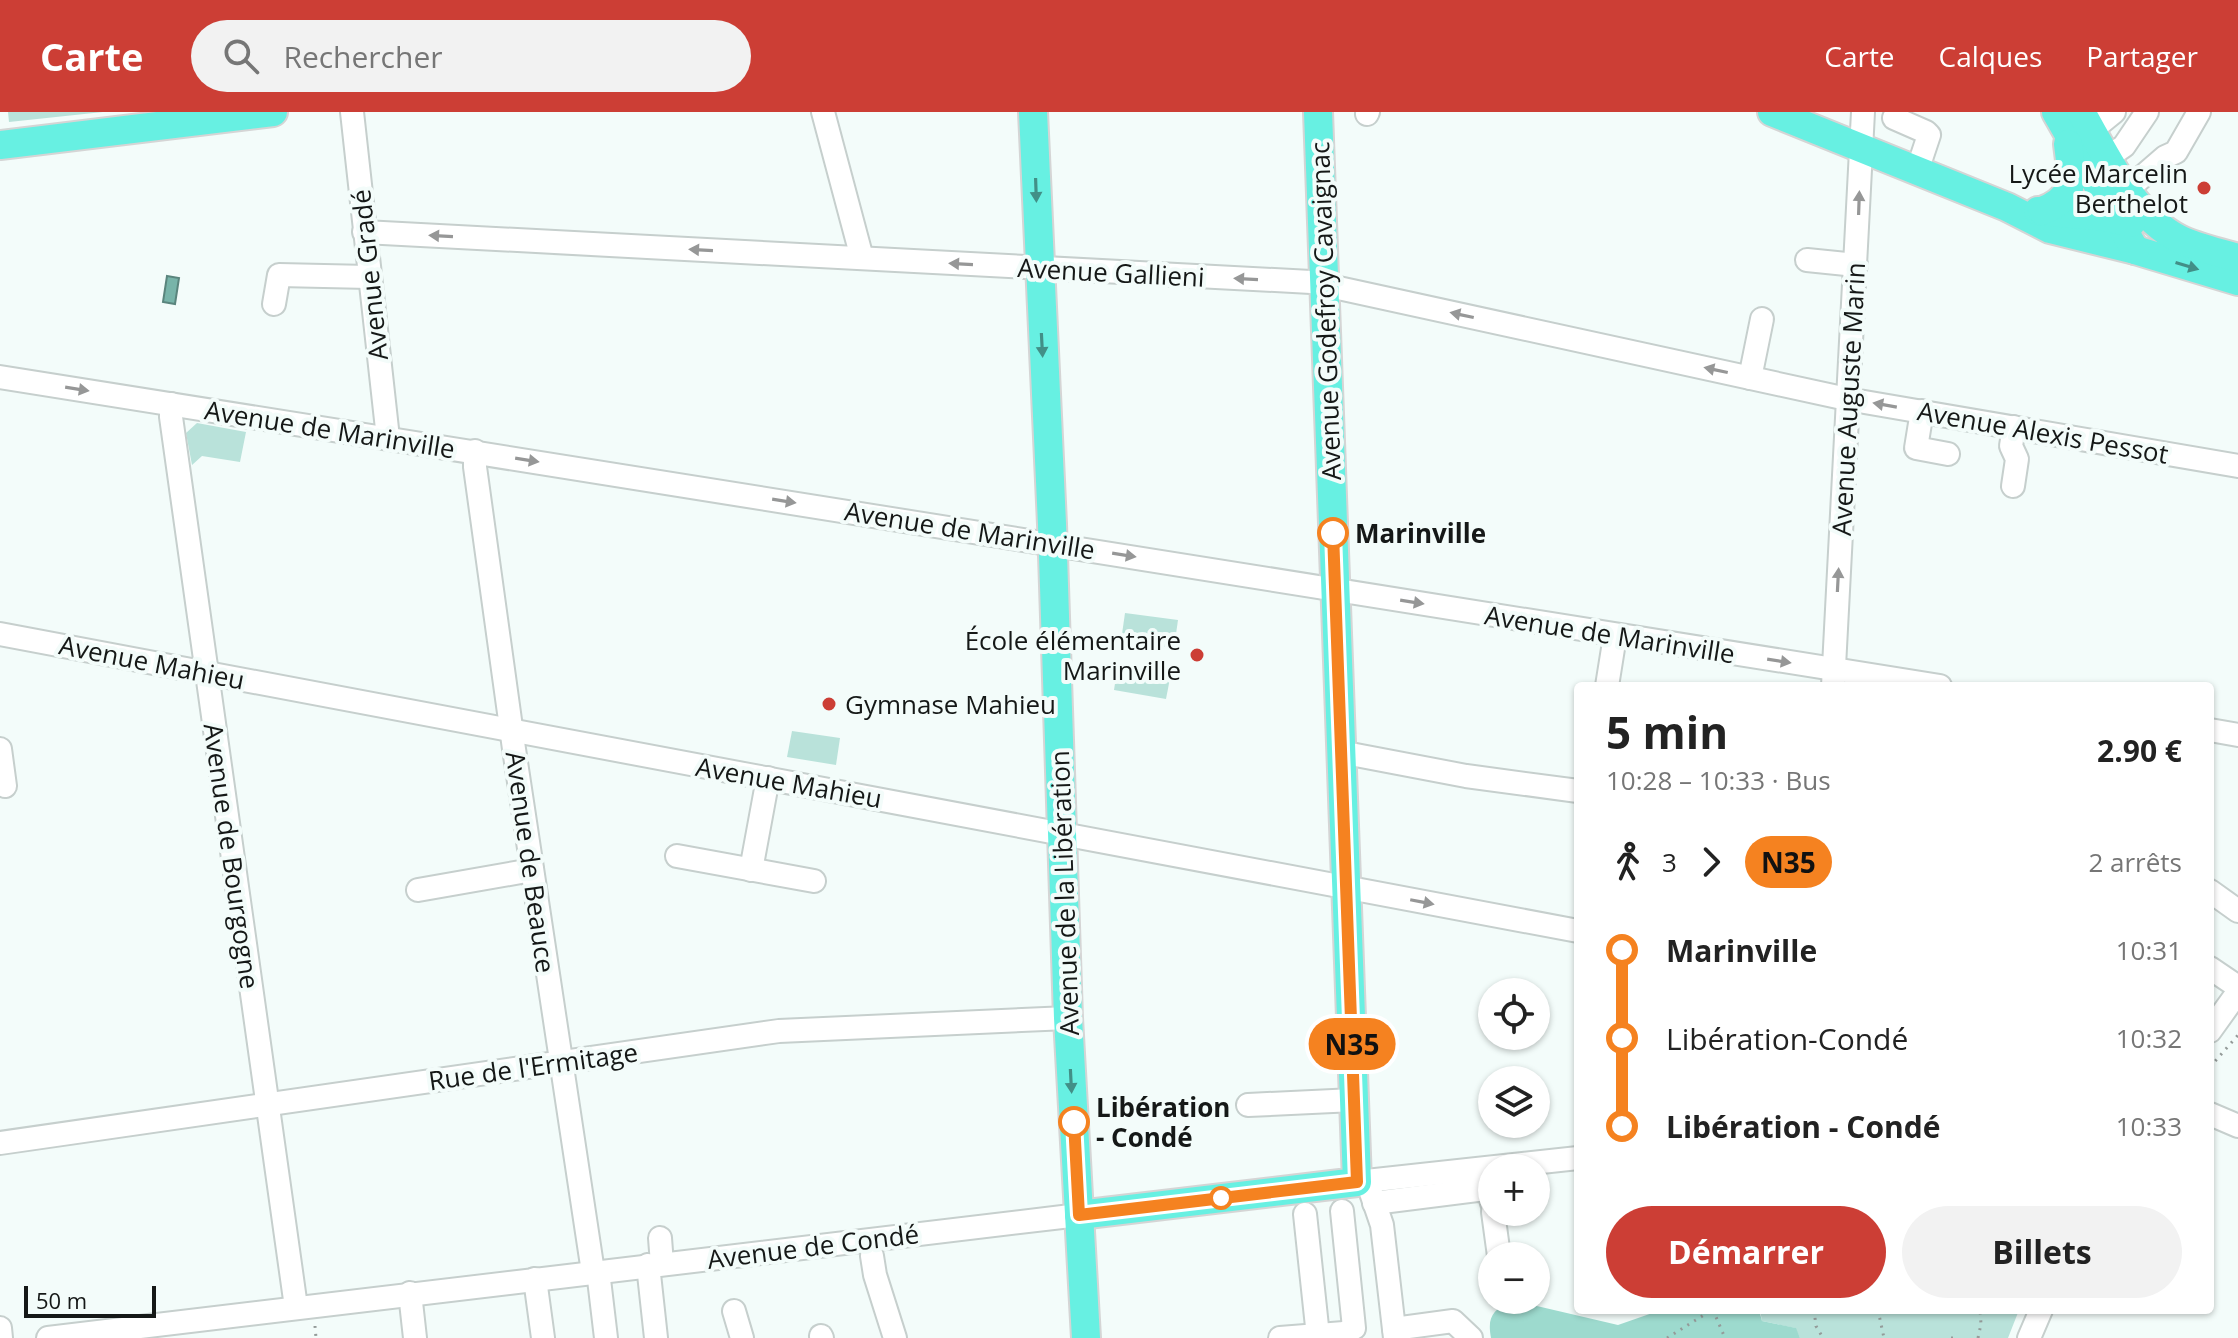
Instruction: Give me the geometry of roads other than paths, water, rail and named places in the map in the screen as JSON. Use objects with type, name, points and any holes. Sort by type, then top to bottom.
[{"type":"main road","points":[[0,145],[273,112]]},
{"type":"main road","name":"Avenue de la Libération","points":[[1033,112],[1053,543],[1068,1018],[1079,1215],[1091,1338]]},
{"type":"main road","name":"Avenue Godefroy Cavaignac","points":[[1318,112],[1354,1100],[1367,1191]]},
{"type":"main road","points":[[1772,112],[1862,128],[1917,171],[2007,207],[2050,229],[2122,214]]},
{"type":"main road","points":[[2074,121],[2108,157],[2122,214],[2135,250],[2238,281]]},
{"type":"main road","points":[[2042,211],[2057,205],[2068,193],[2072,179],[2074,121]]},
{"type":"main road","points":[[2074,121],[2122,214]]},
{"type":"main road","points":[[2007,207],[2105,217],[2122,214],[2160,227],[2203,249],[2238,258]]},
{"type":"main road","name":"Avenue de Condé","points":[[1079,1215],[1367,1191]]},
{"type":"street","name":"Avenue Gradé","points":[[352,112],[388,438]]},
{"type":"street","points":[[823,112],[862,258]]},
{"type":"street","points":[[2074,121],[2114,112]]},
{"type":"street","points":[[2108,157],[2124,146],[2147,112]]},
{"type":"street","points":[[2122,214],[2165,157],[2176,152],[2199,112]]},
{"type":"street","points":[[1894,118],[1929,135],[1917,171]]},
{"type":"street","name":"Avenue Auguste Marin","points":[[1833,677],[1862,128]]},
{"type":"street","name":"Avenue Gallieni","points":[[364,232],[1295,281],[1847,399]]},
{"type":"street","points":[[1807,260],[1856,265]]},
{"type":"street","points":[[274,304],[279,275],[369,277]]},
{"type":"street","points":[[1750,378],[1762,319]]},
{"type":"street","name":"Avenue de Marinville","points":[[0,377],[1335,589],[1615,636],[1833,677],[1892,682]]},
{"type":"street","name":"Avenue Alexis Pessot","points":[[1847,399],[1918,404],[2014,427],[2238,466]]},
{"type":"street","name":"Avenue de Bourgogne","points":[[171,404],[205,672],[296,1307]]},
{"type":"street","points":[[1918,404],[1916,448],[1948,454]]},
{"type":"street","points":[[2013,486],[2017,459],[2011,446],[2014,427]]},
{"type":"street","name":"Avenue de Beauce","points":[[475,451],[532,870],[606,1338]]},
{"type":"street","name":"Avenue Mahieu","points":[[0,634],[1574,930]]},
{"type":"street","points":[[1608,682],[1615,636]]},
{"type":"street","points":[[2214,731],[2238,735]]},
{"type":"street","points":[[0,749],[5,786]]},
{"type":"street","points":[[1340,752],[1466,776],[1574,790]]},
{"type":"street","points":[[751,870],[768,778]]},
{"type":"street","points":[[677,856],[814,881]]},
{"type":"street","points":[[418,890],[532,870]]},
{"type":"street","points":[[2214,894],[2238,911]]},
{"type":"street","points":[[2214,971],[2238,990],[2214,1025]]},
{"type":"street","name":"Rue de l'Ermitage","points":[[0,1143],[779,1031],[1068,1018]]},
{"type":"street","points":[[1248,1105],[1354,1100]]},
{"type":"street","points":[[2214,1116],[2238,1126]]},
{"type":"street","name":"Avenue de Condé","points":[[1367,1191],[1574,1159]]},
{"type":"street","points":[[1471,1338],[1453,1321],[1423,1331],[1394,1334],[1382,1225],[1367,1191],[1478,1189]]},
{"type":"street","points":[[1280,1338],[1344,1333],[1354,1328],[1342,1211]]},
{"type":"street","points":[[1305,1214],[1318,1336]]},
{"type":"street","name":"Avenue de Condé","points":[[48,1338],[88,1336],[410,1293],[1079,1215]]},
{"type":"street","points":[[656,1338],[655,1264],[660,1238]]},
{"type":"street","points":[[872,1256],[895,1338]]},
{"type":"street","points":[[535,1279],[543,1338]]},
{"type":"street","points":[[410,1293],[415,1338]]},
{"type":"street","points":[[734,1311],[742,1338]]},
{"type":"street","points":[[2029,1338],[2039,1314]]},
{"type":"street","points":[[0,1328],[1,1338]]},
{"type":"place","name":"Lycée Marcelin Berthelot","points":[[2204,188]]},
{"type":"place","name":"Marinville","points":[[1333,533]]},
{"type":"place","name":"École élémentaire Marinville","points":[[1197,655]]},
{"type":"place","name":"Gymnase Mahieu","points":[[829,704]]},
{"type":"place","name":"Libération - Condé","points":[[1074,1122]]}]
